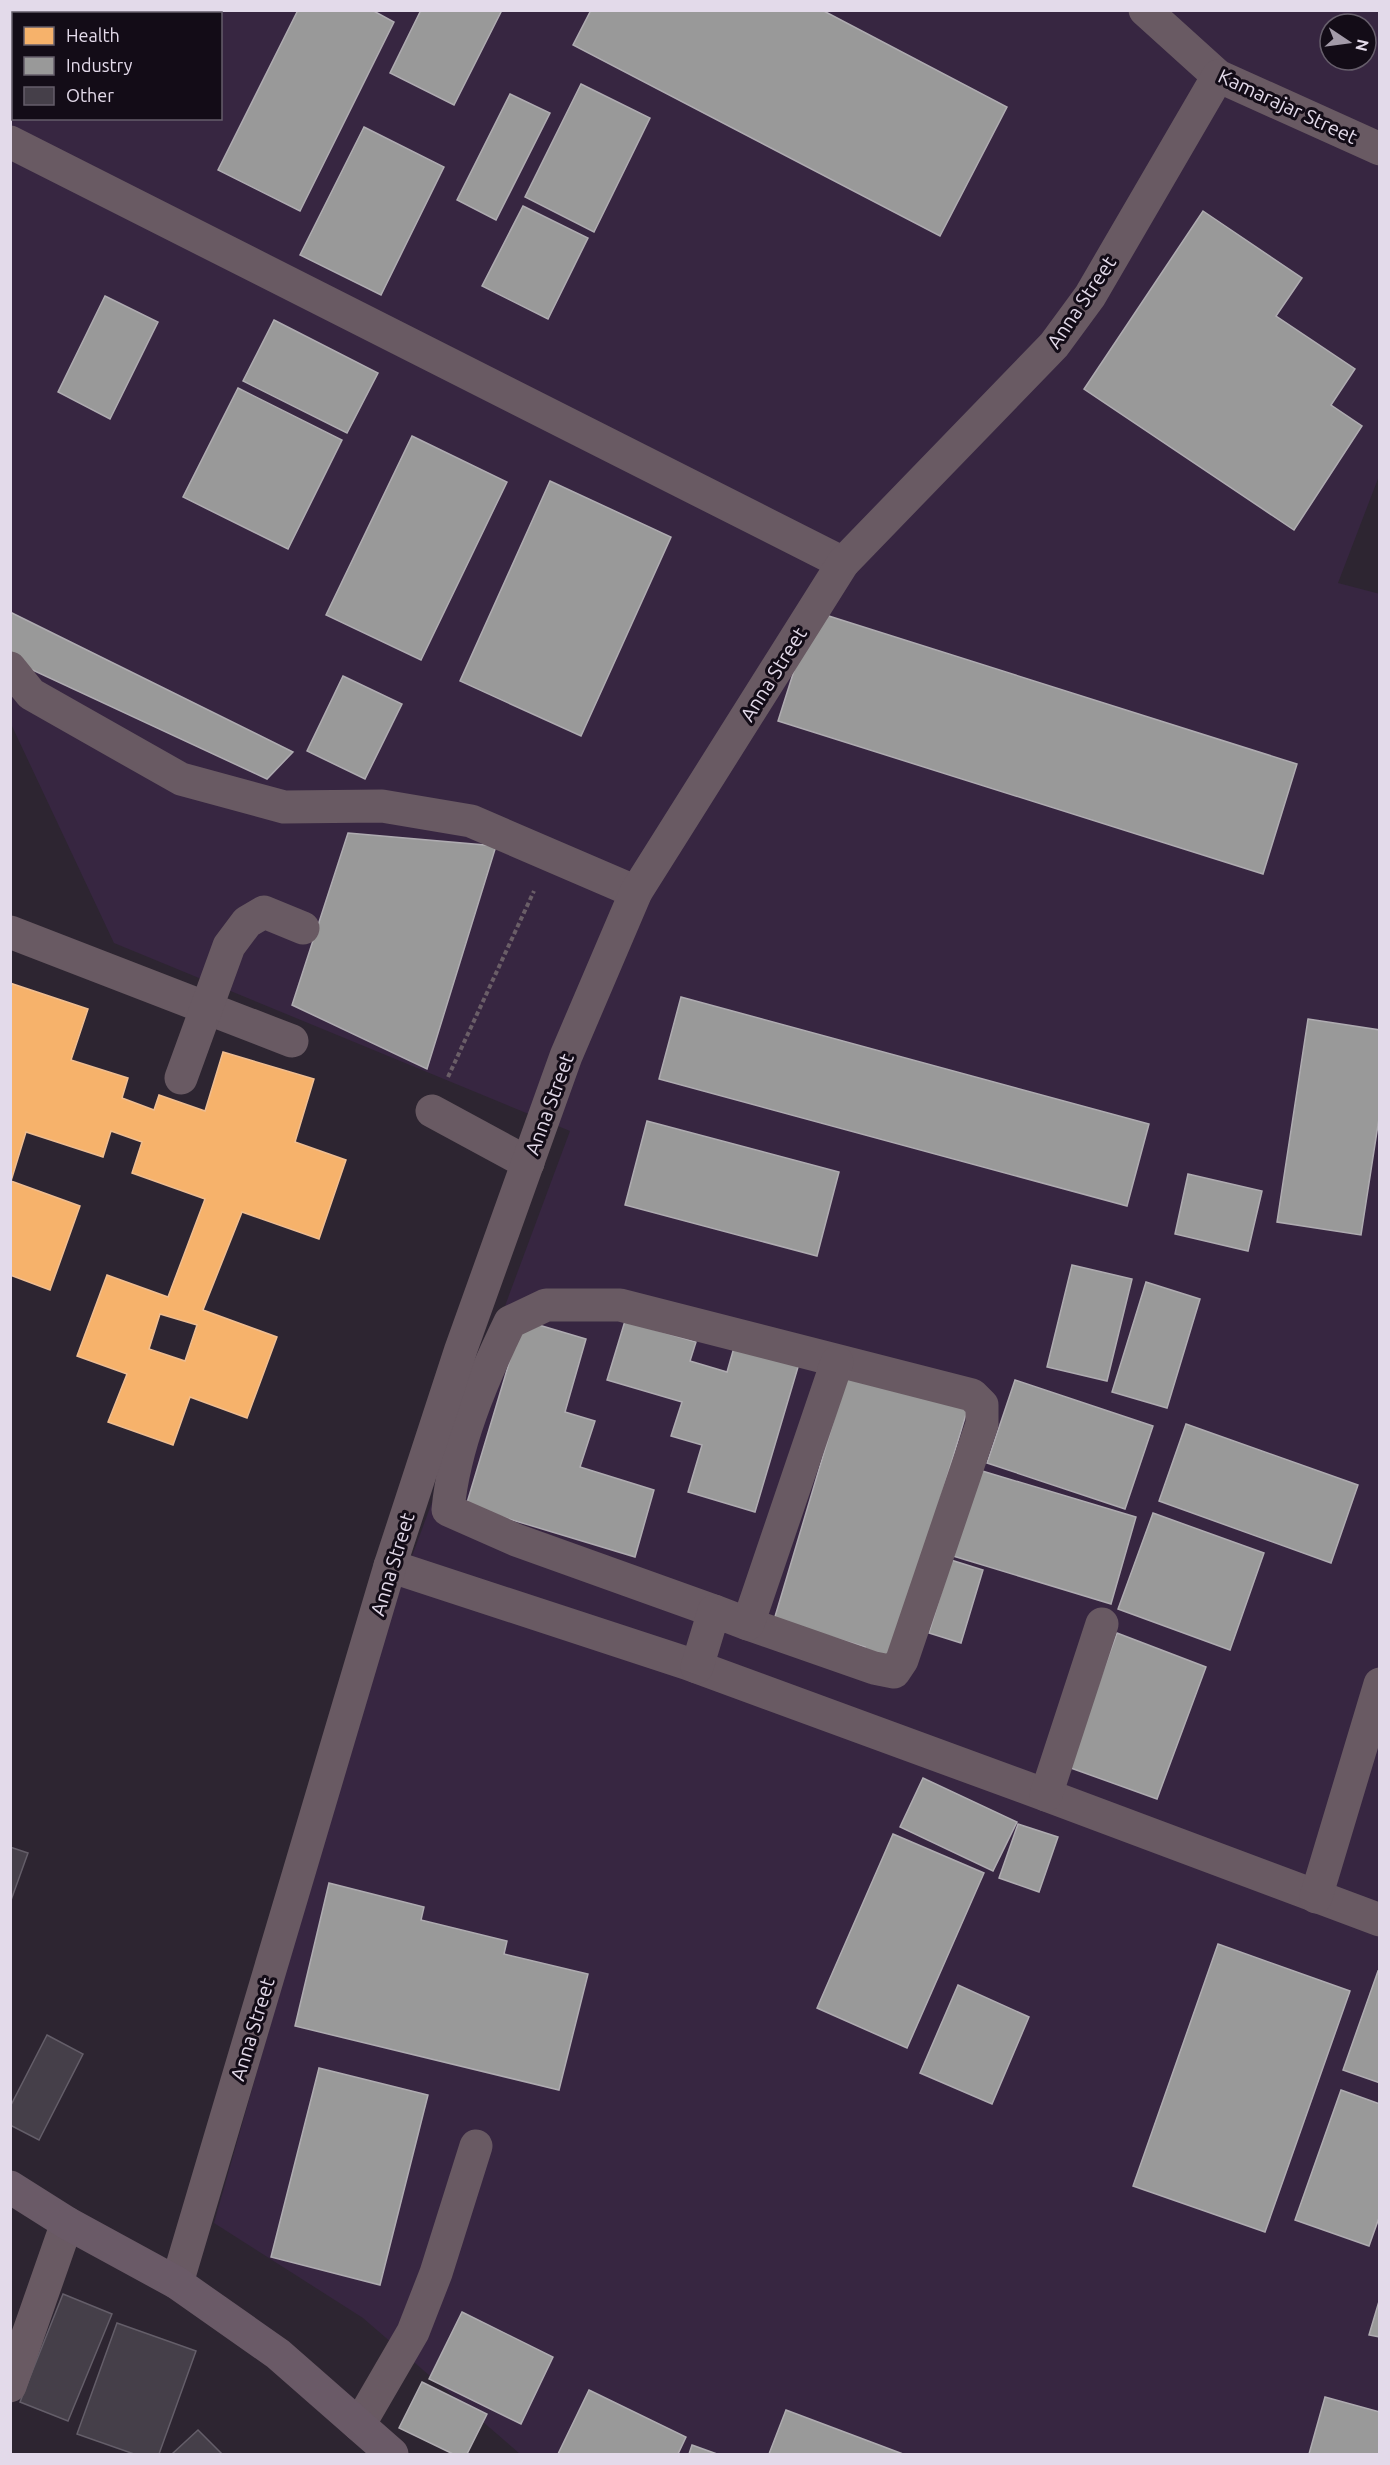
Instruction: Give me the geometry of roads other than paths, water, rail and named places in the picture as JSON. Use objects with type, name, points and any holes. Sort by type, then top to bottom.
[{"type":"main road","points":[[10,2187],[67,2223],[177,2283],[279,2354],[392,2454]]},
{"type":"street","name":"Kamarajar Street","points":[[1145,10],[1218,76],[1380,149]]},
{"type":"street","name":"Anna Street","points":[[177,2283],[390,1566],[461,1349],[566,1056],[636,892],[843,563],[1054,345],[1090,296],[1218,76]]},
{"type":"street","points":[[10,142],[843,563]]},
{"type":"street","points":[[10,668],[32,694],[181,779],[285,807],[382,806],[471,821],[636,892]]},
{"type":"street","points":[[181,1078],[229,946],[247,922],[264,912],[303,928]]},
{"type":"street","points":[[10,932],[292,1041]]},
{"type":"street","points":[[432,1111],[528,1163]]},
{"type":"street","points":[[546,1305],[620,1305],[837,1362],[972,1395],[982,1405],[982,1424],[906,1649],[894,1672],[874,1668],[748,1624],[516,1540],[448,1510],[451,1480],[484,1376],[510,1322],[546,1305]]},
{"type":"street","points":[[748,1624],[837,1362]]},
{"type":"street","points":[[390,1566],[697,1667],[1380,1920]]},
{"type":"street","points":[[697,1667],[714,1611]]},
{"type":"street","points":[[1046,1795],[1102,1624]]},
{"type":"street","points":[[1316,1897],[1380,1684]]},
{"type":"street","points":[[359,2426],[413,2331],[436,2273],[476,2146]]},
{"type":"street","points":[[10,2386],[67,2223]]}]
